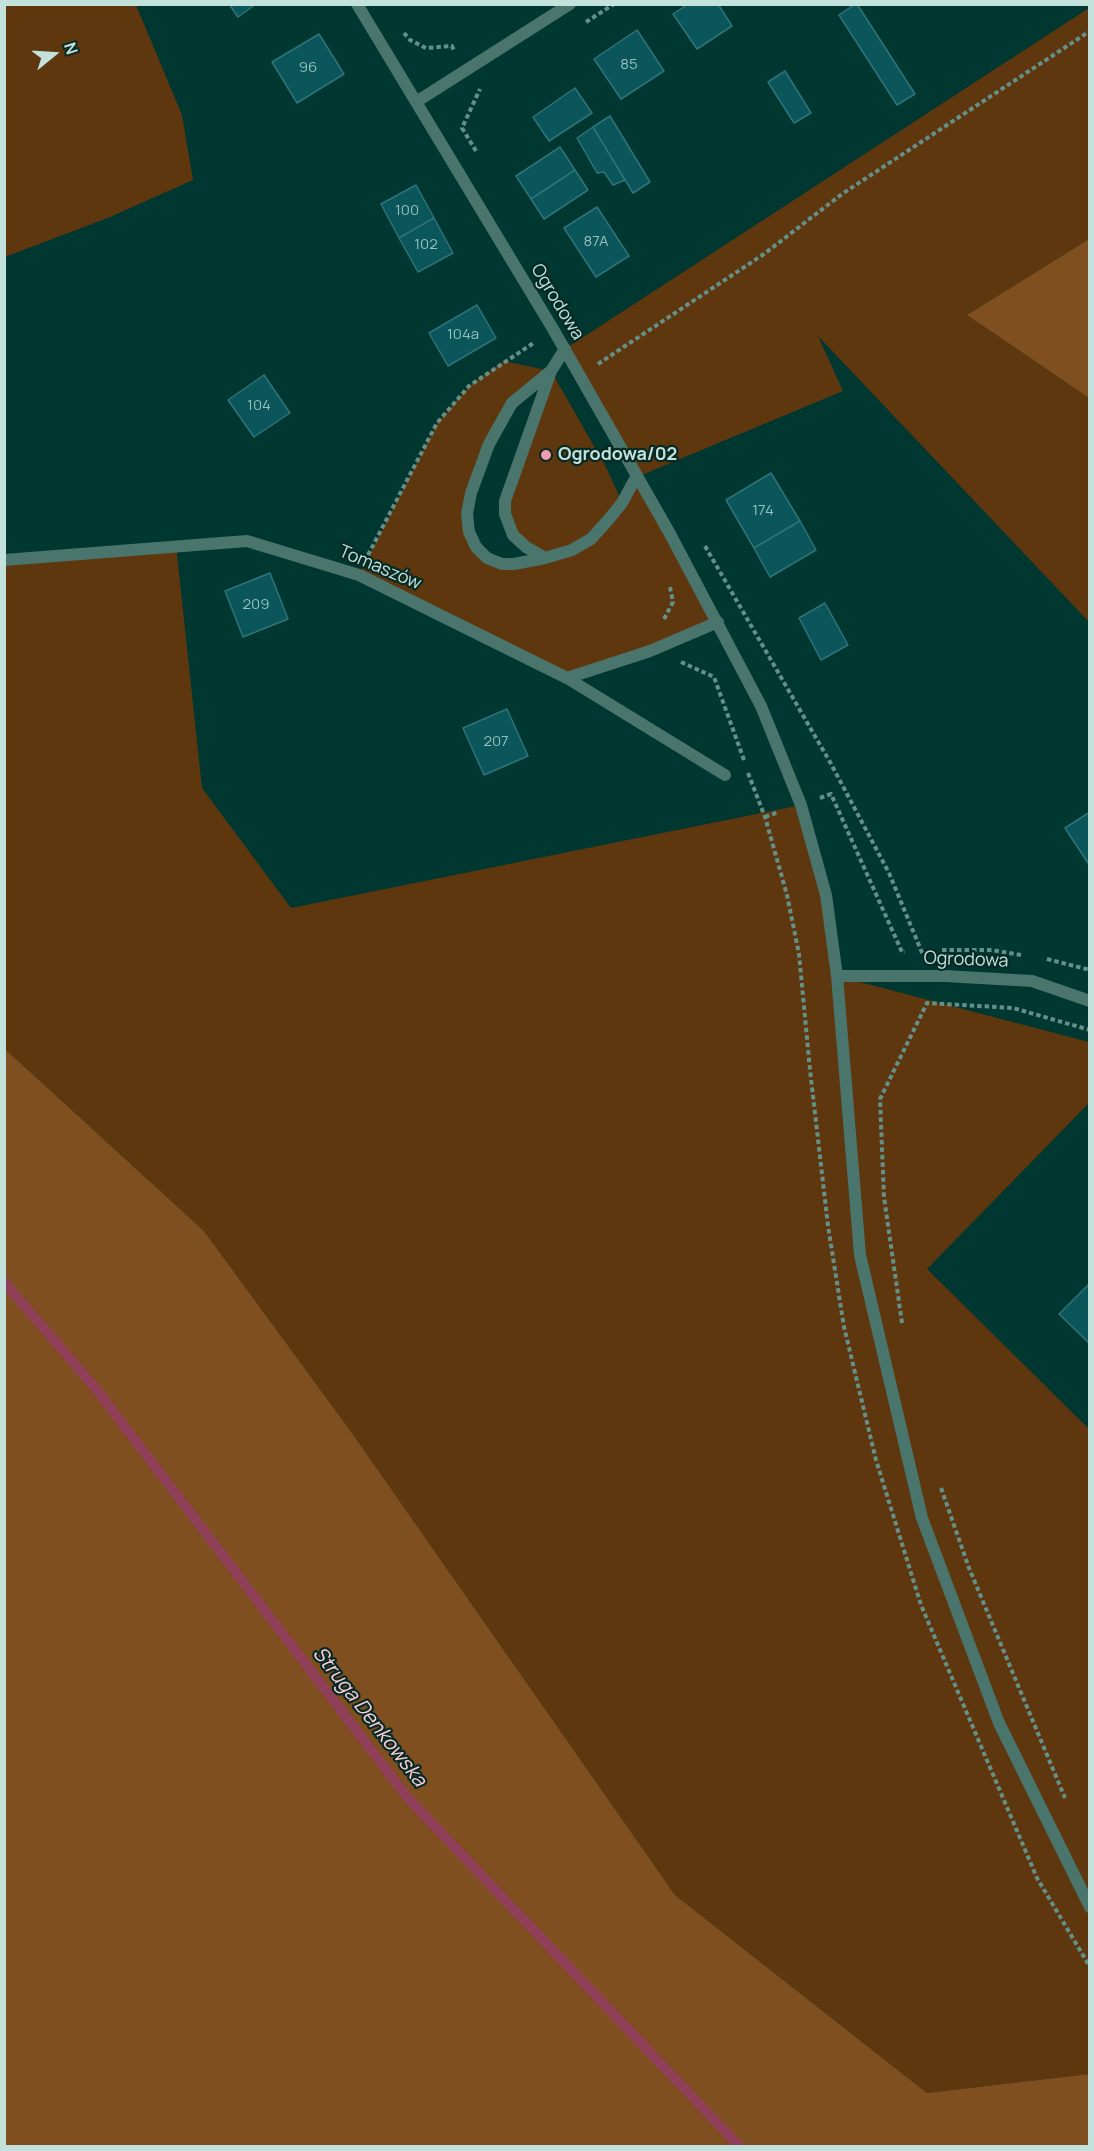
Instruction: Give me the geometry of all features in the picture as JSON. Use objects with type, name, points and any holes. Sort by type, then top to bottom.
[{"type":"street","name":"Ogrodowa","points":[[357,4],[565,349],[718,622],[761,706],[801,805],[826,895],[837,976],[860,1255],[922,1518],[999,1723],[1089,1907]]},
{"type":"street","points":[[416,102],[570,4]]},
{"type":"street","points":[[545,558],[526,547],[513,535],[505,514],[505,501],[551,371],[565,349]]},
{"type":"street","points":[[551,371],[512,403],[489,444],[471,493],[467,514],[470,532],[476,547],[486,558],[502,564],[545,558],[572,550],[591,539],[622,503],[636,477]]},
{"type":"street","name":"Tomaszów","points":[[4,561],[247,541],[359,575],[567,678],[725,775]]},
{"type":"street","points":[[567,678],[650,651],[718,622]]},
{"type":"street","name":"Ogrodowa","points":[[837,976],[945,976],[1032,981],[1089,1000]]},
{"type":"path","points":[[402,31],[410,40],[426,48],[452,46],[466,70]]},
{"type":"path","points":[[580,376],[764,254],[842,194],[1089,32]]},
{"type":"path","points":[[532,336],[551,371]]},
{"type":"path","points":[[359,575],[437,423],[469,386],[535,342]]},
{"type":"path","points":[[664,577],[670,586],[673,602],[661,622],[680,661],[714,677],[765,817],[788,895],[799,954],[828,1226],[844,1327],[876,1460],[921,1605],[1037,1878],[1089,1967]]},
{"type":"path","points":[[765,817],[831,794],[902,952],[923,951]]},
{"type":"path","points":[[934,950],[992,950],[1026,956]]},
{"type":"path","points":[[1037,958],[1089,970]]},
{"type":"path","points":[[904,1333],[884,1197],[880,1100],[927,1003],[1013,1008],[1089,1030]]},
{"type":"path","points":[[938,1479],[969,1568],[1068,1807]]},
{"type":"shaded area","points":[[5,4],[136,5],[182,115],[193,180],[110,217],[5,257]]},
{"type":"shaded area","points":[[1089,8],[1089,239],[967,315],[1089,398],[1089,622],[818,336],[843,391],[637,477],[718,622],[567,678],[359,575],[437,423],[469,386],[503,361],[551,371],[606,467],[622,502],[636,476],[565,349]],"holes":[[[551,372],[505,514],[508,524],[545,558],[502,564],[476,547],[467,514],[489,444],[512,403]]]},
{"type":"shaded area","points":[[1089,239],[1089,398],[967,315]]},
{"type":"shaded area","points":[[176,545],[202,788],[291,908],[801,805],[837,976],[1089,1042],[1089,1103],[927,1269],[1089,1429],[1089,2074],[927,2093],[675,1895],[352,1433],[204,1231],[5,1049],[4,561]]},
{"type":"shaded area","points":[[5,1049],[204,1231],[352,1433],[675,1895],[927,2093],[1089,2074],[1089,2146],[5,2146]]},
{"type":"building","points":[[229,4],[256,4],[238,17]]},
{"type":"building","points":[[688,4],[718,4],[732,26],[697,49],[673,14]]},
{"type":"building","points":[[855,4],[915,94],[897,105],[839,15]]},
{"type":"building","points":[[637,30],[664,71],[621,99],[594,59]]},
{"type":"building","points":[[319,34],[344,74],[297,103],[272,62]]},
{"type":"building","points":[[785,71],[811,113],[794,123],[768,82]]},
{"type":"building","points":[[575,88],[592,113],[549,141],[533,117]]},
{"type":"building","points":[[610,116],[650,182],[633,193],[593,127]]},
{"type":"building","points":[[593,127],[625,180],[613,185],[604,172],[597,173],[577,138]]},
{"type":"building","points":[[560,147],[575,170],[531,199],[516,176]]},
{"type":"building","points":[[575,170],[588,190],[544,219],[531,199]]},
{"type":"building","points":[[416,185],[434,218],[399,238],[381,204]]},
{"type":"building","points":[[597,207],[629,256],[596,277],[564,228]]},
{"type":"building","points":[[434,218],[453,253],[418,272],[399,238]]},
{"type":"building","points":[[477,305],[496,338],[448,366],[429,333]]},
{"type":"building","points":[[264,375],[290,413],[254,437],[228,400]]},
{"type":"building","points":[[771,473],[800,521],[754,548],[726,500]]},
{"type":"building","points":[[800,521],[816,550],[770,577],[754,548]]},
{"type":"building","points":[[270,573],[288,619],[243,637],[225,591]]},
{"type":"building","points":[[825,603],[848,645],[821,660],[799,618]]},
{"type":"building","points":[[507,709],[528,756],[484,775],[463,728]]},
{"type":"building","points":[[1090,812],[1090,866],[1065,828]]},
{"type":"building","points":[[1090,1283],[1090,1344],[1059,1314]]},
{"type":"waterway","name":"Struga Denkowska","points":[[4,1282],[96,1389],[407,1797],[739,2146]]},
{"type":"place","name":"Ogrodowa/02","points":[[546,455]]}]
